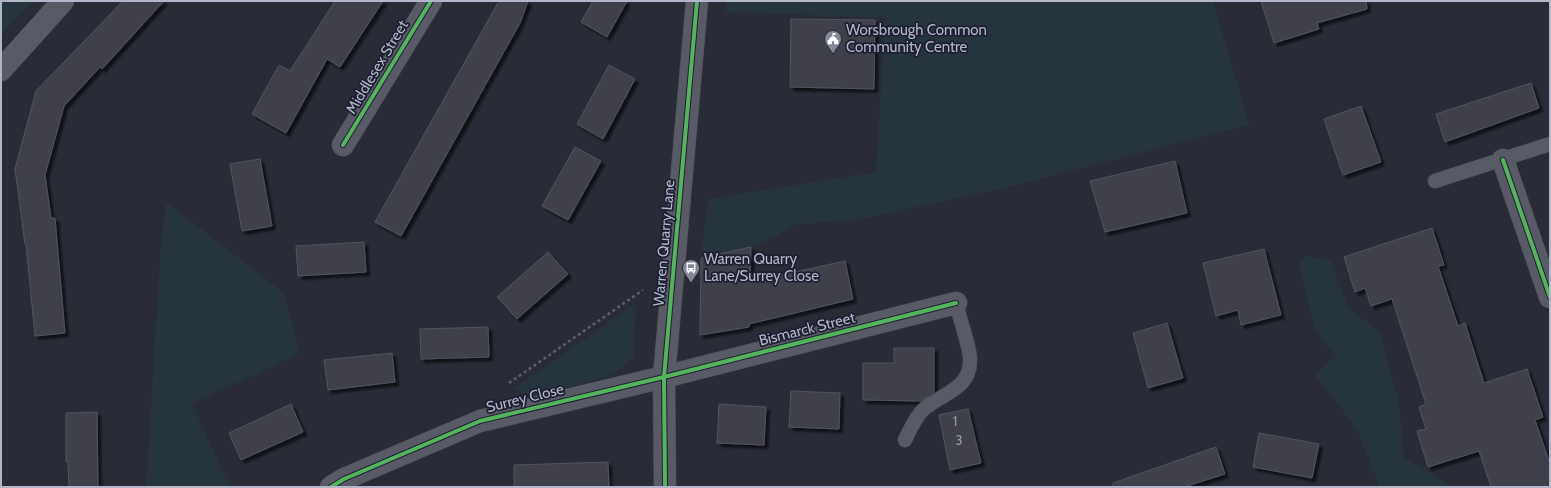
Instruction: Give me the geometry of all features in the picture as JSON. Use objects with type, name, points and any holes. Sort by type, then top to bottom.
[{"type":"street","points":[[1,70],[63,1]]},
{"type":"street","name":"Middlesex Street","points":[[343,145],[431,1]]},
{"type":"street","name":"Warren Quarry Lane","points":[[665,487],[664,377],[697,1]]},
{"type":"street","points":[[1503,160],[1550,297]]},
{"type":"street","name":"Bismarck Street","points":[[664,377],[956,303]]},
{"type":"street","name":"Surrey Close","points":[[331,487],[344,479],[480,421],[664,377]]},
{"type":"lane","points":[[1435,181],[1550,144]]},
{"type":"lane","points":[[905,440],[912,426],[923,410],[957,388],[968,375],[970,357],[956,303]]},
{"type":"path","points":[[504,387],[674,268]]},
{"type":"shaded area","points":[[1,1],[34,1],[1,35]]},
{"type":"shaded area","points":[[727,1],[1213,1],[1249,125],[1004,188],[862,219],[793,225],[774,238],[751,247],[701,258],[708,199],[876,172],[885,18],[726,12]]},
{"type":"shaded area","points":[[166,202],[283,292],[300,353],[192,404],[230,487],[146,487],[161,246]]},
{"type":"shaded area","points":[[1306,256],[1330,260],[1349,309],[1379,331],[1398,399],[1404,457],[1448,484],[1449,487],[1380,487],[1356,428],[1315,375],[1335,355],[1315,329],[1298,263]]},
{"type":"shaded area","points":[[636,303],[634,357],[613,375],[528,397],[515,388]]},
{"type":"building","points":[[123,1],[164,1],[102,69],[100,67],[64,106],[45,175],[51,218],[55,218],[65,333],[35,336],[26,244],[15,169],[36,91]]},
{"type":"building","points":[[335,1],[383,1],[340,67],[327,59],[286,133],[252,114],[279,65],[290,71]]},
{"type":"building","points":[[499,1],[528,1],[520,23],[401,236],[375,222]]},
{"type":"building","points":[[593,1],[627,1],[607,37],[581,22]]},
{"type":"building","points":[[1261,1],[1366,1],[1367,9],[1317,23],[1319,29],[1274,43]]},
{"type":"building","name":"Worsbrough Common Community Centre","points":[[791,19],[875,20],[874,89],[790,87]]},
{"type":"building","points":[[609,65],[635,79],[603,139],[577,124]]},
{"type":"building","points":[[1531,83],[1539,108],[1445,142],[1436,114]]},
{"type":"building","points":[[1361,106],[1381,162],[1343,175],[1324,119]]},
{"type":"building","points":[[575,147],[601,161],[568,220],[542,206]]},
{"type":"building","points":[[260,159],[272,226],[242,231],[230,164]]},
{"type":"building","points":[[1175,161],[1187,213],[1105,232],[1090,181]]},
{"type":"building","points":[[1432,228],[1444,265],[1438,266],[1458,326],[1465,323],[1484,383],[1527,369],[1543,417],[1535,420],[1550,464],[1550,487],[1491,487],[1479,451],[1428,467],[1417,431],[1426,429],[1419,407],[1426,404],[1392,299],[1371,306],[1365,288],[1355,292],[1344,257]]},
{"type":"building","points":[[364,242],[366,272],[298,276],[296,246]]},
{"type":"building","points":[[751,247],[750,282],[845,261],[853,299],[749,324],[749,327],[700,335],[701,258]]},
{"type":"building","points":[[1264,249],[1281,315],[1241,325],[1238,310],[1216,316],[1203,263]]},
{"type":"building","points":[[548,252],[568,274],[517,319],[497,297]]},
{"type":"building","points":[[1167,323],[1183,378],[1148,388],[1133,333]]},
{"type":"building","points":[[488,327],[489,357],[421,359],[420,329]]},
{"type":"building","points":[[894,348],[934,348],[934,392],[921,401],[863,400],[863,363],[894,363]]},
{"type":"building","points":[[392,353],[395,382],[328,390],[324,360]]},
{"type":"building","points":[[791,391],[840,393],[839,429],[789,427]]},
{"type":"building","points":[[291,404],[303,432],[241,460],[229,433]]},
{"type":"building","points":[[719,404],[766,407],[764,445],[717,443]]},
{"type":"building","points":[[968,409],[981,463],[950,470],[939,415]]},
{"type":"building","points":[[97,412],[98,487],[69,487],[68,462],[66,462],[66,413]]},
{"type":"building","points":[[1259,433],[1319,444],[1312,478],[1253,467]]},
{"type":"building","points":[[1216,447],[1225,474],[1184,487],[1113,487],[1113,483]]},
{"type":"building","points":[[608,462],[609,487],[514,487],[514,465]]},
{"type":"cycle path","points":[[343,145],[431,1]]},
{"type":"cycle path","points":[[665,487],[664,377],[697,1]]},
{"type":"cycle path","points":[[1503,160],[1550,297]]},
{"type":"cycle path","points":[[331,487],[344,479],[480,421],[664,377],[956,303]]},
{"type":"place","name":"Worsbrough Common Community Centre","points":[[833,54]]},
{"type":"place","name":"Warren Quarry Lane/Surrey Close","points":[[691,283]]}]
